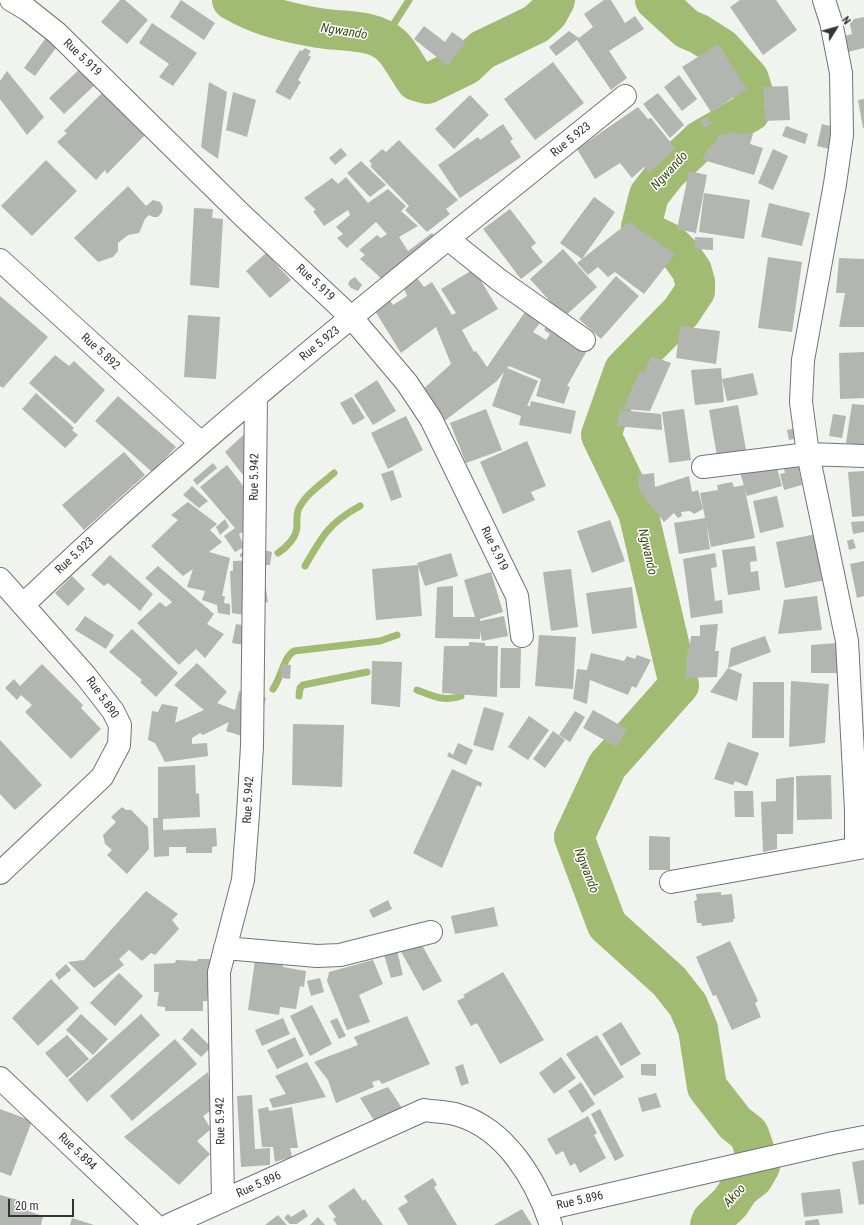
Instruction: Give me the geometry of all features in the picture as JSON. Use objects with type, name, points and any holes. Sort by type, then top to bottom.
[{"type":"street","name":"Rue 5.919","points":[[11,0],[28,10],[57,33],[243,216],[352,318],[407,383],[430,419],[517,596],[522,636]]},
{"type":"street","points":[[671,882],[733,872],[860,847],[856,810],[847,641],[808,454],[801,402],[803,360],[836,184],[842,135],[841,73],[831,22],[824,0]]},
{"type":"street","name":"Rue 5.923","points":[[24,604],[85,546],[201,442],[625,96]]},
{"type":"street","points":[[448,240],[499,280],[584,340]]},
{"type":"street","name":"Rue 5.892","points":[[0,260],[201,442]]},
{"type":"street","name":"Rue 5.942","points":[[223,1201],[219,972],[243,880],[248,814],[252,746],[256,397]]},
{"type":"street","points":[[703,468],[808,454],[864,456]]},
{"type":"street","name":"Rue 5.890","points":[[0,579],[24,604],[85,675],[113,710],[120,725],[119,745],[102,777],[0,873]]},
{"type":"street","points":[[225,948],[317,956],[340,954],[431,932]]},
{"type":"street","name":"Rue 5.894","points":[[0,1078],[155,1225]]},
{"type":"street","name":"Rue 5.896","points":[[169,1225],[424,1110],[457,1114],[479,1124],[503,1142],[524,1168],[549,1217],[833,1142],[864,1137]]},
{"type":"building","points":[[120,0],[125,0],[148,20],[127,44],[101,22]]},
{"type":"building","points":[[181,0],[215,23],[204,40],[170,17]]},
{"type":"building","points":[[604,0],[611,0],[625,23],[635,16],[644,29],[609,51],[627,78],[611,90],[577,40],[556,56],[549,47],[569,31],[579,38],[593,27],[584,14]]},
{"type":"building","points":[[740,0],[776,0],[797,30],[763,55],[730,7]]},
{"type":"building","points":[[864,17],[864,48],[848,52],[844,36],[852,34],[849,20]]},
{"type":"building","points":[[152,23],[197,53],[173,86],[159,77],[169,64],[139,43]]},
{"type":"building","points":[[56,24],[67,33],[35,76],[24,68]]},
{"type":"building","points":[[424,26],[445,42],[452,32],[466,42],[448,66],[414,39]]},
{"type":"building","points":[[718,44],[747,89],[711,112],[682,67]]},
{"type":"building","points":[[305,48],[311,51],[308,55],[311,57],[298,80],[301,82],[290,100],[275,92],[300,50],[302,51]]},
{"type":"building","points":[[553,62],[584,103],[535,140],[504,99]]},
{"type":"building","points":[[83,66],[98,82],[64,114],[49,98]]},
{"type":"building","points":[[7,71],[44,117],[27,135],[0,99],[0,81]]},
{"type":"building","points":[[679,75],[697,99],[682,111],[664,87]]},
{"type":"building","points":[[209,82],[227,92],[218,159],[201,147]]},
{"type":"building","points":[[788,86],[790,120],[765,121],[763,87]]},
{"type":"building","points":[[233,92],[256,100],[247,137],[226,130]]},
{"type":"building","points":[[102,93],[145,135],[107,174],[105,170],[96,180],[57,142],[67,133],[64,131]]},
{"type":"building","points":[[658,93],[684,125],[670,138],[643,104]]},
{"type":"building","points":[[470,95],[489,115],[454,149],[435,129]]},
{"type":"building","points":[[864,99],[864,128],[863,128],[858,100]]},
{"type":"building","points":[[638,107],[648,119],[651,118],[675,148],[650,173],[644,167],[632,178],[620,163],[595,179],[577,149]]},
{"type":"building","points":[[707,117],[712,123],[705,128],[700,122]]},
{"type":"building","points":[[503,124],[513,139],[510,141],[521,157],[460,198],[438,165],[478,137],[480,140]]},
{"type":"building","points":[[822,124],[839,128],[833,150],[817,146]]},
{"type":"building","points":[[786,126],[808,134],[805,144],[782,136]]},
{"type":"building","points":[[729,131],[741,135],[742,132],[753,134],[750,144],[763,148],[754,175],[703,160],[707,149],[710,149],[711,145],[716,142],[719,134],[728,135]]},
{"type":"building","points":[[399,140],[458,200],[446,209],[450,214],[427,232],[405,210],[409,206],[370,166],[372,164],[369,161],[382,149],[386,152]]},
{"type":"building","points":[[341,148],[347,155],[335,165],[329,158]]},
{"type":"building","points":[[773,149],[788,156],[773,190],[758,183]]},
{"type":"building","points":[[46,160],[77,191],[32,236],[1,206]]},
{"type":"building","points":[[361,161],[386,185],[370,197],[347,173]]},
{"type":"building","points":[[689,171],[707,175],[696,233],[677,229]]},
{"type":"building","points":[[346,177],[368,203],[388,189],[406,206],[401,211],[418,226],[399,237],[408,251],[432,233],[441,242],[383,280],[360,259],[365,255],[359,250],[377,235],[381,238],[387,234],[376,222],[347,248],[337,238],[343,234],[336,227],[350,215],[348,210],[324,226],[313,211],[316,210],[304,198],[332,178],[338,184]]},
{"type":"building","points":[[128,186],[146,206],[153,200],[160,202],[163,207],[162,212],[158,217],[149,215],[145,219],[139,233],[128,235],[118,243],[118,251],[113,257],[98,262],[74,238]]},
{"type":"building","points":[[704,193],[750,200],[744,239],[699,232]]},
{"type":"building","points":[[594,197],[615,212],[582,259],[560,243]]},
{"type":"building","points":[[769,203],[810,213],[802,246],[761,237]]},
{"type":"building","points":[[194,208],[213,209],[212,218],[223,219],[219,288],[190,285]]},
{"type":"building","points":[[510,209],[536,243],[531,247],[543,262],[521,279],[483,229]]},
{"type":"building","points":[[629,222],[675,254],[644,294],[615,272],[608,277],[598,267],[588,275],[577,263]]},
{"type":"building","points":[[695,237],[713,238],[713,250],[695,249]]},
{"type":"building","points":[[563,249],[597,287],[564,317],[530,279]]},
{"type":"building","points":[[266,253],[291,280],[270,298],[246,271]]},
{"type":"building","points":[[768,257],[802,262],[792,332],[758,328]]},
{"type":"building","points":[[839,258],[864,259],[864,327],[839,327],[845,293],[836,293]]},
{"type":"building","points":[[474,269],[498,309],[462,330],[474,352],[476,351],[487,367],[527,309],[542,320],[533,332],[546,340],[550,334],[544,330],[548,323],[589,347],[567,386],[570,387],[564,404],[536,396],[541,379],[509,366],[507,368],[538,381],[527,406],[530,406],[531,401],[576,411],[571,434],[519,425],[521,416],[492,406],[504,372],[497,381],[443,422],[420,392],[451,364],[436,327],[401,353],[375,311],[390,300],[393,305],[407,296],[404,288],[417,278],[424,287],[432,282],[452,315],[456,313],[441,289]]},
{"type":"building","points":[[616,276],[639,296],[601,339],[579,319]]},
{"type":"building","points":[[355,277],[362,285],[358,291],[351,288],[348,284],[350,280]]},
{"type":"building","points":[[0,296],[48,337],[3,388],[0,386]]},
{"type":"building","points":[[188,315],[220,317],[216,379],[184,377]]},
{"type":"building","points":[[680,326],[720,331],[716,364],[676,358]]},
{"type":"building","points":[[864,352],[864,398],[840,399],[839,353]]},
{"type":"building","points":[[55,355],[69,366],[74,361],[105,390],[75,424],[29,383]]},
{"type":"building","points":[[651,356],[671,363],[650,411],[623,409],[640,370],[644,372]]},
{"type":"building","points":[[721,368],[724,402],[695,405],[691,370]]},
{"type":"building","points":[[753,373],[758,395],[727,401],[722,379]]},
{"type":"building","points":[[377,380],[396,411],[373,425],[354,395]]},
{"type":"building","points":[[36,393],[74,428],[72,430],[78,435],[65,448],[22,409]]},
{"type":"building","points":[[118,396],[176,447],[152,472],[95,421]]},
{"type":"building","points":[[352,397],[365,418],[353,425],[340,403]]},
{"type":"building","points":[[852,404],[864,405],[864,445],[846,443]]},
{"type":"building","points":[[738,405],[746,450],[717,456],[709,410]]},
{"type":"building","points":[[486,409],[502,450],[466,463],[450,423]]},
{"type":"building","points":[[684,409],[691,460],[669,463],[662,412]]},
{"type":"building","points":[[620,410],[661,414],[662,430],[616,426]]},
{"type":"building","points":[[833,414],[846,416],[842,438],[829,436]]},
{"type":"building","points":[[406,416],[423,450],[388,469],[371,433]]},
{"type":"building","points":[[254,425],[254,489],[225,452]]},
{"type":"building","points":[[801,427],[803,437],[789,440],[787,430]]},
{"type":"building","points":[[527,441],[546,486],[531,492],[535,500],[503,514],[480,462]]},
{"type":"building","points":[[124,452],[145,475],[84,530],[62,505]]},
{"type":"building","points":[[797,459],[802,485],[784,490],[780,474],[785,473],[782,461]]},
{"type":"building","points":[[775,461],[782,486],[747,496],[739,469]]},
{"type":"building","points":[[213,463],[217,468],[197,485],[193,480]]},
{"type":"building","points":[[227,465],[262,510],[253,526],[239,534],[244,547],[235,552],[224,536],[235,528],[200,487]]},
{"type":"building","points":[[393,470],[402,497],[391,501],[381,474]]},
{"type":"building","points":[[864,471],[864,516],[852,517],[848,472]]},
{"type":"building","points":[[654,473],[655,487],[689,476],[692,492],[698,490],[703,509],[694,514],[690,511],[681,512],[682,516],[678,518],[674,513],[664,522],[639,490],[638,475]]},
{"type":"building","points":[[732,482],[734,487],[744,485],[755,538],[711,547],[706,522],[710,549],[679,554],[674,523],[705,518],[700,493],[718,490],[717,485]]},
{"type":"building","points":[[192,486],[208,501],[199,508],[183,495]]},
{"type":"building","points":[[777,496],[784,527],[760,533],[753,501]]},
{"type":"building","points":[[188,502],[217,524],[210,530],[222,542],[209,552],[230,558],[222,596],[225,596],[224,603],[230,604],[230,615],[218,613],[217,605],[202,600],[205,591],[187,587],[193,569],[183,576],[151,546],[178,520],[171,515]]},
{"type":"building","points":[[225,519],[229,527],[220,535],[216,527]]},
{"type":"building","points":[[610,520],[625,561],[592,573],[577,531]]},
{"type":"building","points":[[864,521],[864,532],[853,534],[851,522]]},
{"type":"building","points":[[816,534],[825,580],[785,588],[776,542]]},
{"type":"building","points":[[853,539],[856,548],[849,550],[847,541]]},
{"type":"building","points":[[755,546],[757,561],[750,562],[751,572],[758,571],[760,590],[728,595],[722,550]]},
{"type":"building","points":[[250,547],[272,552],[270,565],[262,565],[268,602],[263,603],[263,618],[232,613],[230,571],[233,571],[233,561],[257,560],[257,557],[240,557],[240,554]]},
{"type":"building","points":[[451,553],[458,576],[425,586],[417,563]]},
{"type":"building","points":[[715,553],[717,567],[711,568],[715,601],[722,600],[723,613],[691,618],[683,559]]},
{"type":"building","points":[[110,555],[153,594],[140,611],[108,583],[104,586],[91,575]]},
{"type":"building","points":[[864,561],[864,596],[857,598],[850,564]]},
{"type":"building","points":[[418,565],[422,616],[376,620],[372,569]]},
{"type":"building","points":[[158,566],[214,614],[207,624],[224,634],[205,658],[196,649],[179,665],[137,623],[160,602],[166,607],[172,602],[145,578]]},
{"type":"building","points":[[571,569],[578,627],[551,631],[543,572]]},
{"type":"building","points":[[491,572],[503,612],[480,619],[480,621],[504,616],[508,636],[482,641],[480,631],[480,639],[435,638],[437,587],[453,586],[453,617],[475,617],[464,580]]},
{"type":"building","points":[[72,576],[85,589],[68,606],[55,593]]},
{"type":"building","points":[[632,587],[637,628],[592,634],[586,593]]},
{"type":"building","points":[[817,596],[822,630],[778,634],[784,600]]},
{"type":"building","points":[[85,616],[114,635],[106,649],[75,630]]},
{"type":"building","points":[[236,624],[247,626],[244,645],[232,643]]},
{"type":"building","points":[[718,624],[715,651],[719,651],[717,677],[686,678],[687,651],[689,651],[691,636],[700,636],[700,625]]},
{"type":"building","points":[[132,629],[178,673],[156,697],[140,682],[142,680],[109,652]]},
{"type":"building","points":[[539,635],[576,637],[573,689],[535,686]]},
{"type":"building","points":[[765,636],[771,652],[728,668],[731,648]]},
{"type":"building","points":[[469,642],[485,643],[485,646],[498,646],[497,697],[442,693],[444,646],[469,646]]},
{"type":"building","points":[[837,643],[839,673],[811,673],[811,645]]},
{"type":"building","points":[[501,648],[521,648],[520,688],[500,688]]},
{"type":"building","points":[[591,653],[624,661],[627,656],[635,659],[637,655],[651,660],[636,688],[632,686],[628,695],[590,680],[587,704],[573,699],[577,669],[587,670]]},
{"type":"building","points":[[372,661],[402,662],[400,707],[371,704]]},
{"type":"building","points":[[197,663],[227,692],[217,703],[235,710],[239,691],[266,698],[254,740],[226,731],[229,722],[203,735],[200,733],[192,738],[192,744],[207,743],[208,756],[165,762],[155,743],[148,740],[152,711],[158,712],[162,704],[178,707],[175,723],[204,710],[174,685]]},
{"type":"building","points":[[42,664],[83,705],[81,708],[101,729],[71,759],[25,712],[32,705],[21,695],[17,700],[5,688],[14,679],[20,686]]},
{"type":"building","points":[[282,664],[291,665],[290,679],[281,678]]},
{"type":"building","points":[[728,668],[742,674],[737,701],[710,692]]},
{"type":"building","points":[[791,681],[829,684],[825,743],[789,747]]},
{"type":"building","points":[[753,682],[784,682],[784,738],[752,738]]},
{"type":"building","points":[[484,707],[504,713],[493,751],[473,745]]},
{"type":"building","points":[[593,710],[627,729],[617,747],[583,728]]},
{"type":"building","points":[[575,711],[585,717],[570,742],[559,735]]},
{"type":"building","points":[[529,716],[549,730],[528,760],[508,747]]},
{"type":"building","points":[[293,724],[344,725],[342,787],[292,785]]},
{"type":"building","points":[[553,731],[565,740],[545,768],[533,759]]},
{"type":"building","points":[[0,740],[42,785],[15,810],[0,794]]},
{"type":"building","points":[[728,742],[759,753],[747,786],[735,781],[733,785],[714,779]]},
{"type":"building","points":[[458,743],[473,750],[466,765],[447,756],[449,752],[453,755]]},
{"type":"building","points":[[195,765],[196,794],[199,793],[200,817],[163,819],[163,830],[216,828],[217,846],[212,847],[212,853],[186,853],[186,847],[169,847],[169,856],[154,857],[153,818],[158,818],[158,767]]},
{"type":"building","points":[[452,769],[482,783],[481,787],[477,785],[442,868],[413,853]]},
{"type":"building","points":[[831,775],[832,819],[797,820],[796,776]]},
{"type":"building","points":[[794,777],[793,834],[777,834],[777,849],[763,852],[761,802],[776,801],[776,779]]},
{"type":"building","points":[[734,791],[753,791],[754,817],[735,817]]},
{"type":"building","points":[[122,807],[126,810],[131,810],[148,827],[149,849],[127,874],[107,855],[112,850],[105,844],[103,835],[116,822],[111,817]]},
{"type":"building","points":[[649,836],[670,837],[670,870],[649,870]]},
{"type":"building","points":[[146,891],[178,914],[172,920],[179,929],[155,955],[151,953],[142,961],[129,950],[119,959],[124,965],[94,988],[68,962],[84,960]]},
{"type":"building","points":[[721,892],[721,895],[732,894],[735,919],[733,919],[733,922],[702,926],[701,923],[697,923],[694,901],[697,900],[696,894]]},
{"type":"building","points":[[388,900],[392,909],[373,918],[369,910]]},
{"type":"building","points":[[494,907],[498,926],[455,934],[451,916]]},
{"type":"building","points":[[418,938],[442,981],[423,991],[399,948]]},
{"type":"building","points":[[730,941],[758,1001],[755,1003],[761,1017],[732,1030],[716,995],[713,996],[696,957]]},
{"type":"building","points":[[397,951],[403,975],[391,978],[384,955]]},
{"type":"building","points":[[198,959],[212,959],[207,1001],[203,1001],[203,1011],[165,1011],[165,1007],[157,1006],[159,992],[154,992],[154,964],[175,963],[176,960],[197,961]]},
{"type":"building","points":[[255,960],[283,964],[283,967],[306,971],[304,987],[300,986],[296,1009],[280,1007],[279,1015],[248,1010]]},
{"type":"building","points":[[373,960],[383,984],[359,995],[370,1022],[347,1030],[327,981],[329,972]]},
{"type":"building","points":[[66,964],[71,970],[59,980],[55,974]]},
{"type":"building","points":[[503,972],[544,1040],[500,1064],[477,1023],[471,1026],[457,1001],[465,997],[463,995]]},
{"type":"building","points":[[119,973],[143,996],[115,1026],[90,1003]]},
{"type":"building","points":[[320,978],[324,992],[311,996],[307,981]]},
{"type":"building","points":[[51,979],[79,1008],[38,1046],[12,1018]]},
{"type":"building","points":[[312,1005],[332,1044],[310,1056],[290,1016]]},
{"type":"building","points":[[81,1014],[108,1039],[93,1055],[66,1030]]},
{"type":"building","points":[[141,1014],[160,1035],[87,1102],[68,1080]]},
{"type":"building","points":[[407,1016],[430,1064],[382,1084],[379,1080],[372,1082],[374,1087],[336,1103],[328,1080],[314,1062],[358,1045],[354,1037]]},
{"type":"building","points":[[283,1018],[290,1034],[262,1046],[255,1030]]},
{"type":"building","points":[[337,1018],[346,1036],[339,1039],[330,1021]]},
{"type":"building","points":[[621,1022],[641,1054],[621,1066],[602,1034]]},
{"type":"building","points":[[192,1028],[211,1047],[201,1057],[182,1039]]},
{"type":"building","points":[[67,1035],[89,1059],[67,1078],[45,1053]]},
{"type":"building","points":[[597,1035],[624,1077],[594,1096],[566,1054]]},
{"type":"building","points":[[295,1037],[304,1056],[277,1069],[267,1050]]},
{"type":"building","points":[[175,1039],[197,1064],[132,1121],[110,1096]]},
{"type":"building","points":[[561,1057],[576,1078],[554,1094],[539,1073]]},
{"type":"building","points":[[307,1062],[326,1097],[273,1108],[269,1099],[286,1094],[275,1076]]},
{"type":"building","points":[[463,1064],[469,1083],[461,1086],[455,1067]]},
{"type":"building","points":[[641,1064],[656,1064],[656,1076],[641,1075]]},
{"type":"building","points":[[208,1072],[213,1109],[203,1116],[211,1129],[197,1141],[210,1154],[179,1185],[124,1137]]},
{"type":"building","points":[[581,1082],[595,1104],[582,1113],[568,1091]]},
{"type":"building","points":[[388,1087],[404,1111],[375,1122],[360,1098]]},
{"type":"building","points":[[656,1093],[661,1107],[642,1112],[638,1098]]},
{"type":"building","points":[[252,1095],[255,1149],[270,1148],[270,1165],[241,1167],[237,1096]]},
{"type":"building","points":[[268,1107],[269,1111],[292,1107],[298,1148],[290,1148],[292,1157],[275,1162],[273,1147],[262,1147],[258,1109]]},
{"type":"building","points":[[0,1109],[32,1121],[11,1176],[0,1172]]},
{"type":"building","points":[[600,1109],[624,1156],[615,1161],[591,1114]]},
{"type":"building","points":[[588,1116],[597,1133],[594,1135],[606,1158],[580,1173],[575,1163],[570,1166],[563,1151],[556,1155],[547,1139]]},
{"type":"building","points":[[864,1160],[864,1204],[859,1205],[852,1162]]},
{"type":"building","points":[[433,1178],[437,1185],[434,1187],[457,1225],[408,1225],[398,1208],[408,1202],[404,1196]]},
{"type":"building","points":[[354,1188],[363,1201],[365,1199],[383,1225],[337,1225],[333,1219],[336,1217],[328,1206]]},
{"type":"building","points":[[840,1189],[843,1213],[804,1217],[801,1193]]},
{"type":"building","points":[[0,1195],[19,1200],[17,1207],[43,1216],[41,1225],[0,1225]]},
{"type":"building","points":[[304,1209],[308,1216],[297,1224],[290,1224],[284,1218],[288,1214],[291,1217]]},
{"type":"building","points":[[522,1209],[532,1225],[494,1225]]},
{"type":"building","points":[[278,1215],[287,1225],[265,1225]]},
{"type":"building","points":[[318,1217],[325,1225],[310,1225]]},
{"type":"building","points":[[72,1218],[94,1225],[70,1225]]},
{"type":"building","points":[[818,1219],[820,1225],[805,1225],[805,1221]]},
{"type":"waterway","name":"Ngwando","points":[[232,0],[263,15],[296,24],[367,33],[376,36],[392,46],[416,81],[427,84],[466,65],[482,50],[536,24],[548,13],[555,0]]},
{"type":"waterway","points":[[388,33],[409,0]]},
{"type":"waterway","name":"Ngwando","points":[[655,0],[687,29],[699,34],[721,48],[749,79],[755,99],[750,112],[701,140],[667,172],[649,195],[641,227],[648,233],[669,243],[681,255],[692,271],[695,282],[695,291],[681,312],[624,370],[601,435],[638,512],[679,685],[607,766],[574,837],[607,925],[669,981],[688,1005],[698,1029],[707,1087],[735,1123],[749,1134],[760,1166],[753,1178],[740,1188],[730,1203],[712,1220],[710,1225]]},
{"type":"waterway","points":[[278,553],[288,545],[297,530],[297,512],[302,503],[310,493],[334,473]]},
{"type":"waterway","points":[[305,566],[316,546],[327,531],[341,518],[360,506]]},
{"type":"waterway","points":[[273,689],[279,679],[287,658],[294,651],[380,641],[397,635]]},
{"type":"waterway","points":[[299,696],[300,688],[303,685],[367,672]]},
{"type":"waterway","points":[[417,690],[433,696],[444,698],[455,698],[461,696]]},
{"type":"water label","name":"Akoo","points":[[735,1196]]}]
